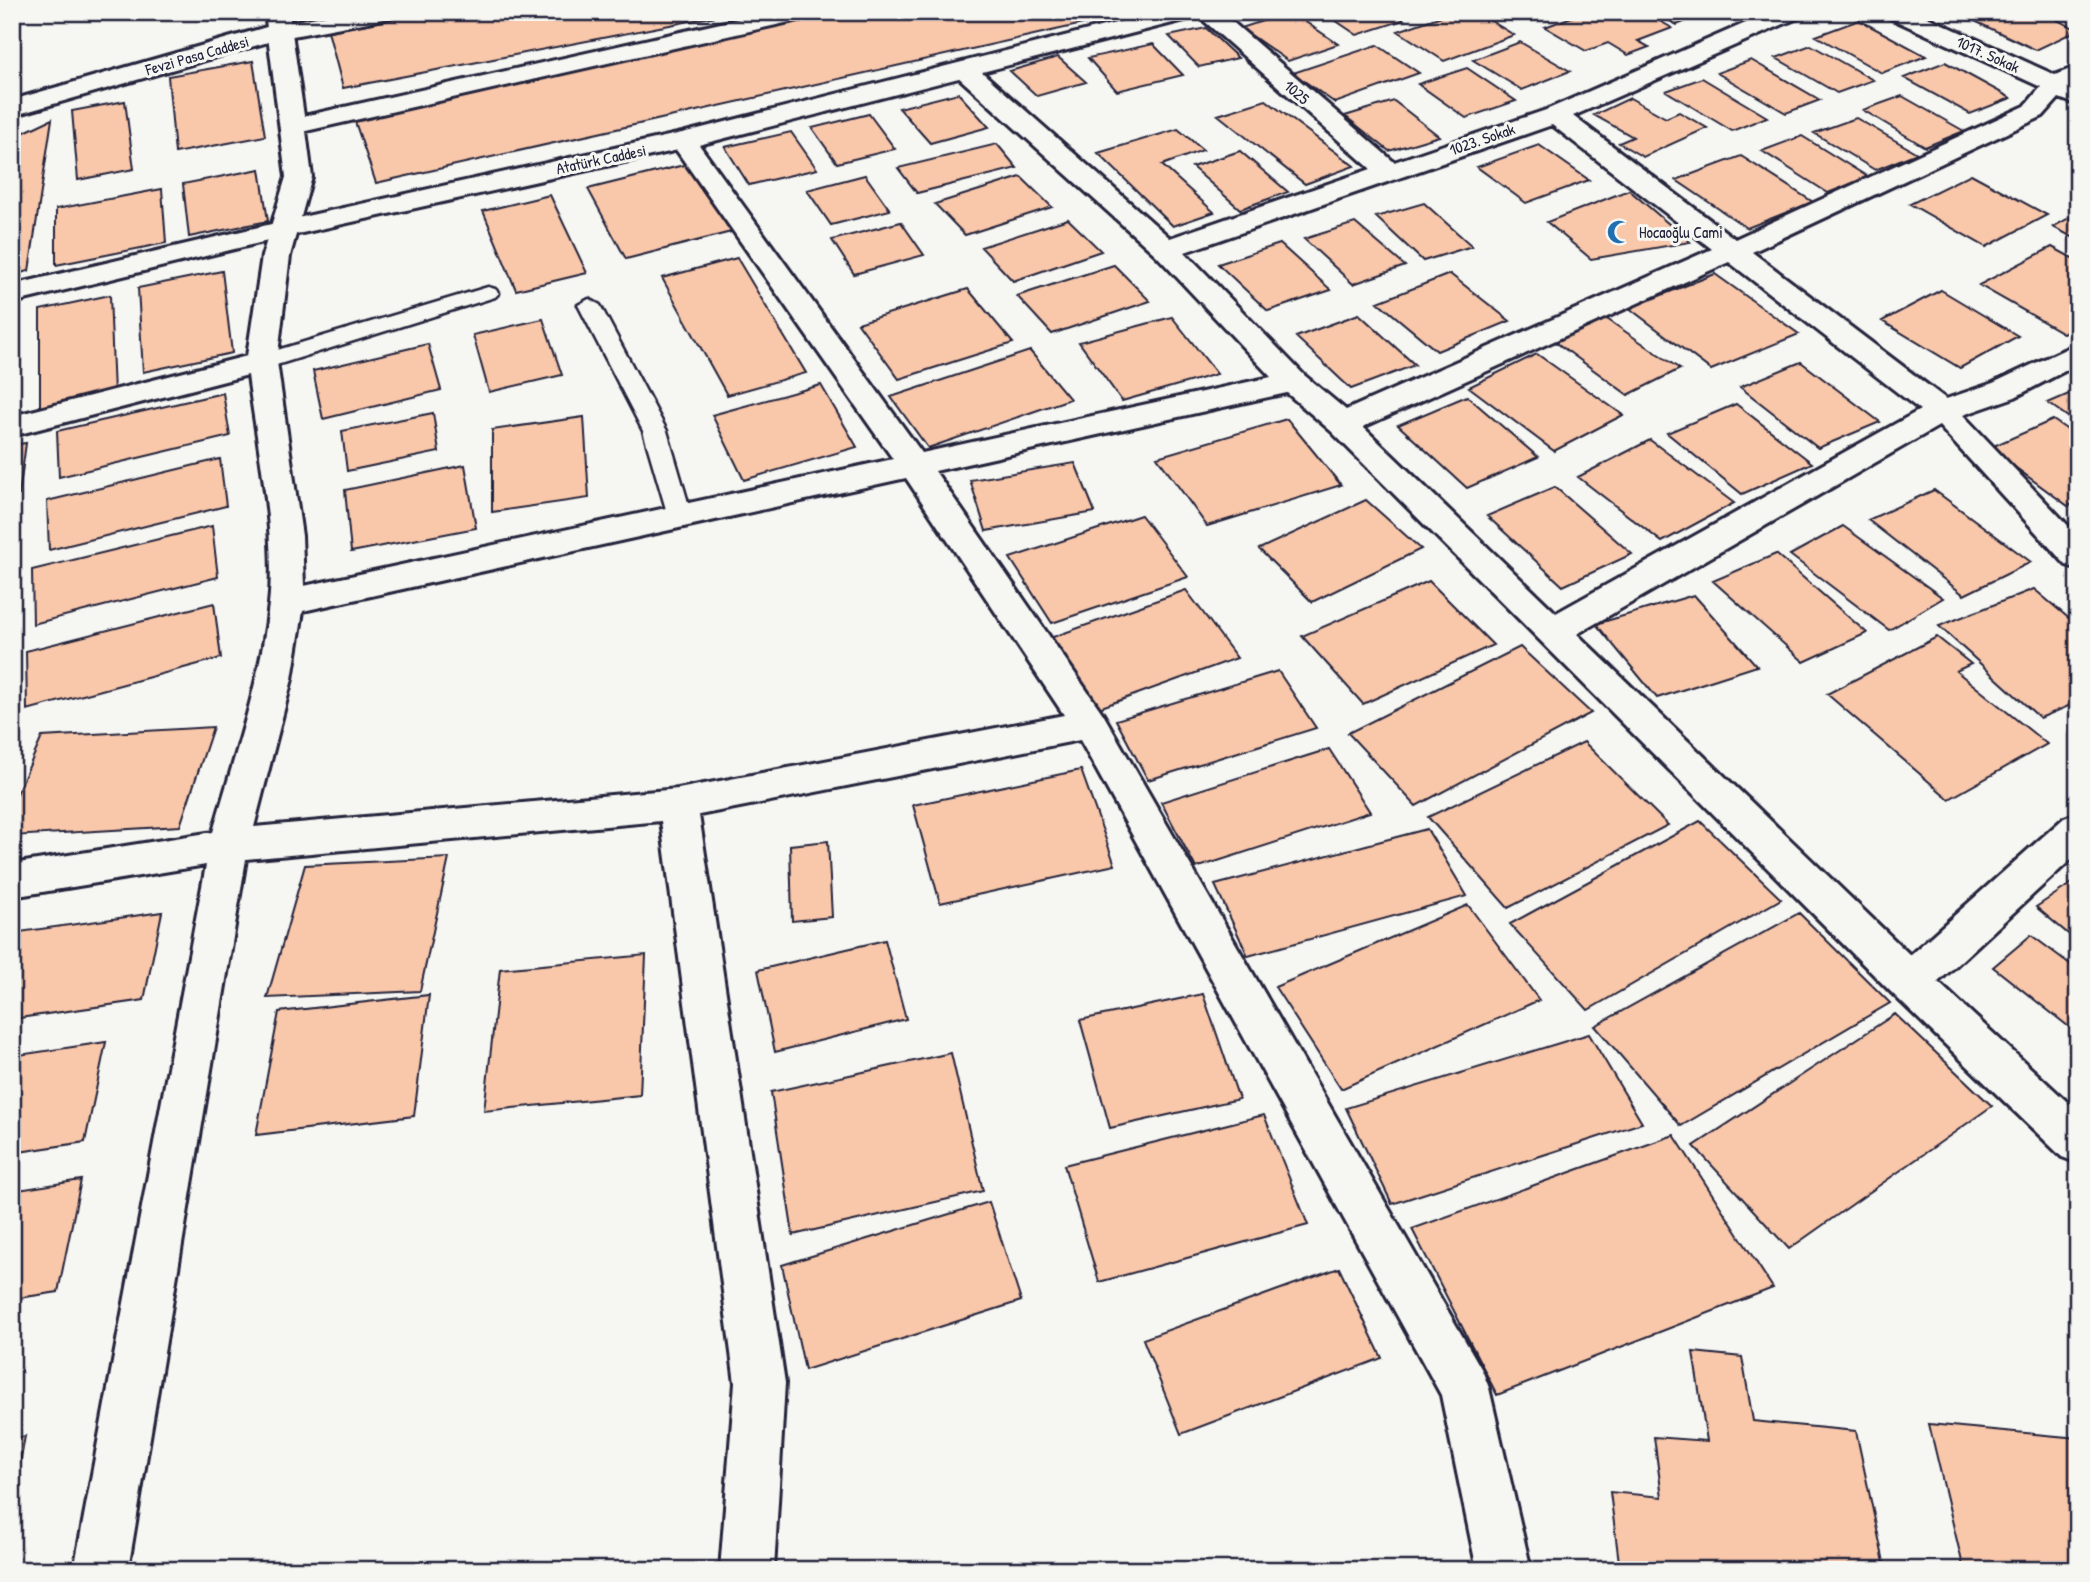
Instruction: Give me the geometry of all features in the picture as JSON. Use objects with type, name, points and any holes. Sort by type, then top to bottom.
[{"type":"street","name":"Fevzi Pasa Caddesi","points":[[12,108],[278,22],[384,12]]},
{"type":"street","points":[[292,126],[803,12]]},
{"type":"street","name":"Atatürk Caddesi","points":[[12,295],[284,229],[684,141],[1188,12]]},
{"type":"street","name":"1025","points":[[1206,12],[1389,171]]},
{"type":"street","name":"1023. Sokak","points":[[1166,249],[1555,115],[1792,12]]},
{"type":"street","name":"1017. Sokak","points":[[1896,12],[2070,86]]},
{"type":"street","points":[[101,1570],[229,845],[274,679],[288,602],[285,536],[262,362],[268,298],[299,177],[278,22]]},
{"type":"street","points":[[965,70],[1166,249],[1293,382],[1342,424],[1909,982],[2078,1142]]},
{"type":"street","points":[[1342,424],[1733,250],[2034,111],[2070,86]]},
{"type":"street","points":[[1555,115],[1942,411],[2078,557]]},
{"type":"street","points":[[684,141],[913,464],[1090,724],[1464,1388],[1504,1570]]},
{"type":"street","points":[[1553,631],[1942,411],[2004,390],[2078,352]]},
{"type":"street","points":[[12,426],[262,362]]},
{"type":"street","points":[[288,602],[1293,382]]},
{"type":"street","points":[[12,881],[229,845],[678,804],[1090,724]]},
{"type":"street","points":[[678,804],[760,1382],[747,1570]]},
{"type":"street","points":[[1909,982],[2078,829]]},
{"type":"lane","points":[[262,362],[488,293]]},
{"type":"lane","points":[[589,305],[656,431],[680,516]]},
{"type":"building","points":[[433,12],[737,12],[343,88],[328,31]]},
{"type":"building","points":[[842,12],[1136,12],[376,183],[353,116]]},
{"type":"building","points":[[1291,12],[1338,44],[1288,61],[1241,28]]},
{"type":"building","points":[[1323,12],[1393,12],[1404,20],[1357,35]]},
{"type":"building","points":[[1453,12],[1476,12],[1514,35],[1444,61],[1398,31]]},
{"type":"building","points":[[1585,12],[1644,12],[1672,28],[1638,41],[1649,47],[1628,55],[1608,43],[1586,51],[1545,27]]},
{"type":"building","points":[[1653,12],[1708,12],[1677,25]]},
{"type":"building","points":[[1976,12],[2041,12],[2078,30],[2036,50],[1966,17]]},
{"type":"building","points":[[1859,20],[1926,56],[1882,73],[1816,36]]},
{"type":"building","points":[[1206,28],[1238,58],[1199,67],[1169,36]]},
{"type":"building","points":[[1520,42],[1570,71],[1522,90],[1473,60]]},
{"type":"building","points":[[1153,44],[1183,75],[1117,91],[1088,58]]},
{"type":"building","points":[[1377,45],[1419,73],[1335,103],[1293,73]]},
{"type":"building","points":[[1811,45],[1873,80],[1837,93],[1776,58]]},
{"type":"building","points":[[1058,57],[1086,82],[1037,96],[1010,71]]},
{"type":"building","points":[[1751,60],[1820,100],[1786,113],[1717,73]]},
{"type":"building","points":[[253,61],[265,136],[175,153],[168,76]]},
{"type":"building","points":[[1945,62],[2011,98],[1970,114],[1904,78]]},
{"type":"building","points":[[1467,68],[1516,101],[1466,118],[1418,84]]},
{"type":"building","points":[[1702,78],[1767,117],[1732,131],[1666,91]]},
{"type":"building","points":[[958,93],[989,127],[930,143],[899,108]]},
{"type":"building","points":[[1902,96],[1964,131],[1925,147],[1863,110]]},
{"type":"building","points":[[1630,98],[1666,118],[1679,112],[1707,128],[1643,157],[1619,143],[1633,137],[1594,115]]},
{"type":"building","points":[[1266,100],[1354,166],[1305,184],[1218,115]]},
{"type":"building","points":[[125,101],[134,169],[78,180],[72,111]]},
{"type":"building","points":[[1394,101],[1439,136],[1389,151],[1345,116]]},
{"type":"building","points":[[869,114],[895,149],[837,163],[812,128]]},
{"type":"building","points":[[1856,118],[1917,153],[1875,170],[1814,133]]},
{"type":"building","points":[[52,119],[29,271],[12,275],[12,138]]},
{"type":"building","points":[[1178,129],[1203,150],[1162,165],[1214,212],[1173,226],[1098,153]]},
{"type":"building","points":[[791,132],[817,169],[749,185],[725,147]]},
{"type":"building","points":[[1802,136],[1868,177],[1828,193],[1762,151]]},
{"type":"building","points":[[997,144],[1017,168],[917,193],[898,168]]},
{"type":"building","points":[[1539,145],[1589,180],[1526,203],[1477,167]]},
{"type":"building","points":[[1240,151],[1288,192],[1240,209],[1192,167]]},
{"type":"building","points":[[1741,156],[1813,202],[1747,228],[1676,180]]},
{"type":"building","points":[[688,164],[731,232],[626,259],[588,189]]},
{"type":"building","points":[[260,169],[268,221],[189,237],[183,184]]},
{"type":"building","points":[[1971,174],[2047,215],[1986,247],[1910,204]]},
{"type":"building","points":[[865,175],[890,210],[831,225],[807,190]]},
{"type":"building","points":[[1021,177],[1052,207],[965,235],[935,204]]},
{"type":"building","points":[[162,189],[166,243],[56,265],[56,209]]},
{"type":"building","name":"Hocaoğlu Cami","points":[[1629,190],[1690,242],[1591,259],[1547,222]]},
{"type":"building","points":[[550,195],[587,273],[516,290],[483,211]]},
{"type":"building","points":[[1424,203],[1472,246],[1423,261],[1376,217]]},
{"type":"building","points":[[2078,213],[2078,240],[2053,227]]},
{"type":"building","points":[[1068,219],[1101,251],[1013,281],[981,247]]},
{"type":"building","points":[[901,222],[924,255],[854,274],[832,240]]},
{"type":"building","points":[[1355,223],[1405,266],[1353,284],[1304,239]]},
{"type":"building","points":[[1280,244],[1331,290],[1268,311],[1218,264]]},
{"type":"building","points":[[2052,247],[2078,261],[2078,325],[2063,333],[1979,285]]},
{"type":"building","points":[[737,258],[806,373],[727,395],[662,278]]},
{"type":"building","points":[[1114,265],[1150,301],[1052,334],[1017,296]]},
{"type":"building","points":[[222,271],[232,353],[143,372],[138,288]]},
{"type":"building","points":[[1450,274],[1510,321],[1437,351],[1378,302]]},
{"type":"building","points":[[1715,274],[1799,334],[1711,370],[1629,308]]},
{"type":"building","points":[[968,289],[1013,343],[899,379],[858,323]]},
{"type":"building","points":[[1941,290],[2018,336],[1960,368],[1882,321]]},
{"type":"building","points":[[110,295],[114,394],[40,410],[40,310]]},
{"type":"building","points":[[1359,314],[1415,365],[1351,389],[1296,337]]},
{"type":"building","points":[[1172,317],[1217,374],[1122,401],[1079,342]]},
{"type":"building","points":[[1604,317],[1680,369],[1628,395],[1554,341]]},
{"type":"building","points":[[543,319],[562,375],[489,392],[473,335]]},
{"type":"building","points":[[428,344],[441,390],[323,419],[313,371]]},
{"type":"building","points":[[1030,351],[1070,399],[928,448],[891,397]]},
{"type":"building","points":[[1537,354],[1623,415],[1554,451],[1469,387]]},
{"type":"building","points":[[1801,362],[1880,422],[1818,448],[1740,387]]},
{"type":"building","points":[[821,385],[857,447],[744,480],[712,415]]},
{"type":"building","points":[[2078,390],[2078,424],[2048,403]]},
{"type":"building","points":[[223,393],[230,436],[59,477],[57,431]]},
{"type":"building","points":[[1467,396],[1538,457],[1467,488],[1398,425]]},
{"type":"building","points":[[1736,404],[1812,463],[1742,494],[1667,433]]},
{"type":"building","points":[[433,413],[439,452],[347,471],[342,431]]},
{"type":"building","points":[[584,417],[589,498],[492,512],[492,430]]},
{"type":"building","points":[[1287,419],[1341,485],[1207,526],[1157,457]]},
{"type":"building","points":[[2053,420],[2078,437],[2078,502],[2068,506],[1989,448]]},
{"type":"building","points":[[1650,440],[1734,503],[1662,542],[1578,477]]},
{"type":"building","points":[[26,443],[19,495],[12,496],[12,445]]},
{"type":"building","points":[[220,459],[226,506],[49,550],[47,501]]},
{"type":"building","points":[[1075,463],[1095,512],[986,531],[970,480]]},
{"type":"building","points":[[465,465],[476,528],[351,552],[345,490]]},
{"type":"building","points":[[1555,487],[1632,554],[1563,586],[1487,516]]},
{"type":"building","points":[[1934,490],[2031,562],[1964,595],[1868,520]]},
{"type":"building","points":[[1366,500],[1421,549],[1312,602],[1259,549]]},
{"type":"building","points":[[1141,515],[1188,577],[1052,623],[1010,558]]},
{"type":"building","points":[[212,526],[218,577],[33,624],[32,570]]},
{"type":"building","points":[[1843,526],[1943,598],[1889,630],[1790,555]]},
{"type":"building","points":[[1776,554],[1867,633],[1804,662],[1713,581]]},
{"type":"building","points":[[1429,581],[1493,645],[1363,704],[1302,636]]},
{"type":"building","points":[[2034,589],[2078,626],[2078,702],[2040,718],[1939,626]]},
{"type":"building","points":[[1186,590],[1237,658],[1096,709],[1050,638]]},
{"type":"building","points":[[1694,595],[1757,666],[1657,698],[1596,624]]},
{"type":"building","points":[[214,603],[221,658],[27,710],[26,651]]},
{"type":"building","points":[[1937,637],[1971,664],[1956,671],[2047,744],[1949,799],[1827,694]]},
{"type":"building","points":[[1520,647],[1591,713],[1416,806],[1348,733]]},
{"type":"building","points":[[1278,671],[1316,728],[1148,780],[1116,720]]},
{"type":"building","points":[[213,727],[180,826],[12,836],[12,805],[42,737]]},
{"type":"building","points":[[1584,742],[1668,825],[1508,908],[1428,817]]},
{"type":"building","points":[[1329,749],[1370,812],[1196,868],[1161,802]]},
{"type":"building","points":[[1081,770],[1115,865],[940,903],[913,805]]},
{"type":"building","points":[[1700,821],[1781,899],[1588,1010],[1510,924]]},
{"type":"building","points":[[1427,829],[1467,896],[1248,956],[1215,885]]},
{"type":"building","points":[[828,841],[832,917],[792,921],[790,845]]},
{"type":"building","points":[[449,858],[420,991],[267,998],[305,865]]},
{"type":"building","points":[[2078,879],[2078,942],[2036,907]]},
{"type":"building","points":[[1468,905],[1539,1000],[1341,1089],[1275,987]]},
{"type":"building","points":[[162,912],[144,1000],[12,1019],[12,933]]},
{"type":"building","points":[[1799,913],[1890,1003],[1681,1126],[1595,1026]]},
{"type":"building","points":[[2031,935],[2078,970],[2078,1034],[1993,967]]},
{"type":"building","points":[[885,940],[906,1019],[775,1052],[758,970]]},
{"type":"building","points":[[646,955],[640,1095],[484,1111],[500,969]]},
{"type":"building","points":[[1203,994],[1239,1099],[1110,1128],[1080,1020]]},
{"type":"building","points":[[429,995],[414,1116],[256,1135],[279,1012]]},
{"type":"building","points":[[1895,1014],[1992,1106],[1789,1249],[1694,1146]]},
{"type":"building","points":[[1589,1034],[1642,1123],[1392,1204],[1346,1108]]},
{"type":"building","points":[[106,1042],[85,1142],[12,1153],[12,1056]]},
{"type":"building","points":[[951,1053],[983,1191],[793,1235],[771,1092]]},
{"type":"building","points":[[1264,1115],[1308,1225],[1099,1282],[1064,1165]]},
{"type":"building","points":[[1674,1135],[1773,1288],[1497,1395],[1412,1229]]},
{"type":"building","points":[[81,1180],[58,1292],[12,1299],[12,1191]]},
{"type":"building","points":[[989,1202],[1021,1301],[805,1370],[782,1265]]},
{"type":"building","points":[[1339,1268],[1382,1358],[1181,1434],[1143,1339]]},
{"type":"building","points":[[1693,1352],[1742,1357],[1753,1421],[1856,1431],[1885,1567],[1915,1570],[1620,1570],[1610,1492],[1662,1497],[1654,1437],[1707,1441]]},
{"type":"building","points":[[1929,1424],[2078,1438],[2078,1570],[1964,1570]]},
{"type":"building","points":[[25,1436],[12,1505],[12,1439]]},
{"type":"place","name":"Hocaoğlu Cami","points":[[1619,232]]}]
